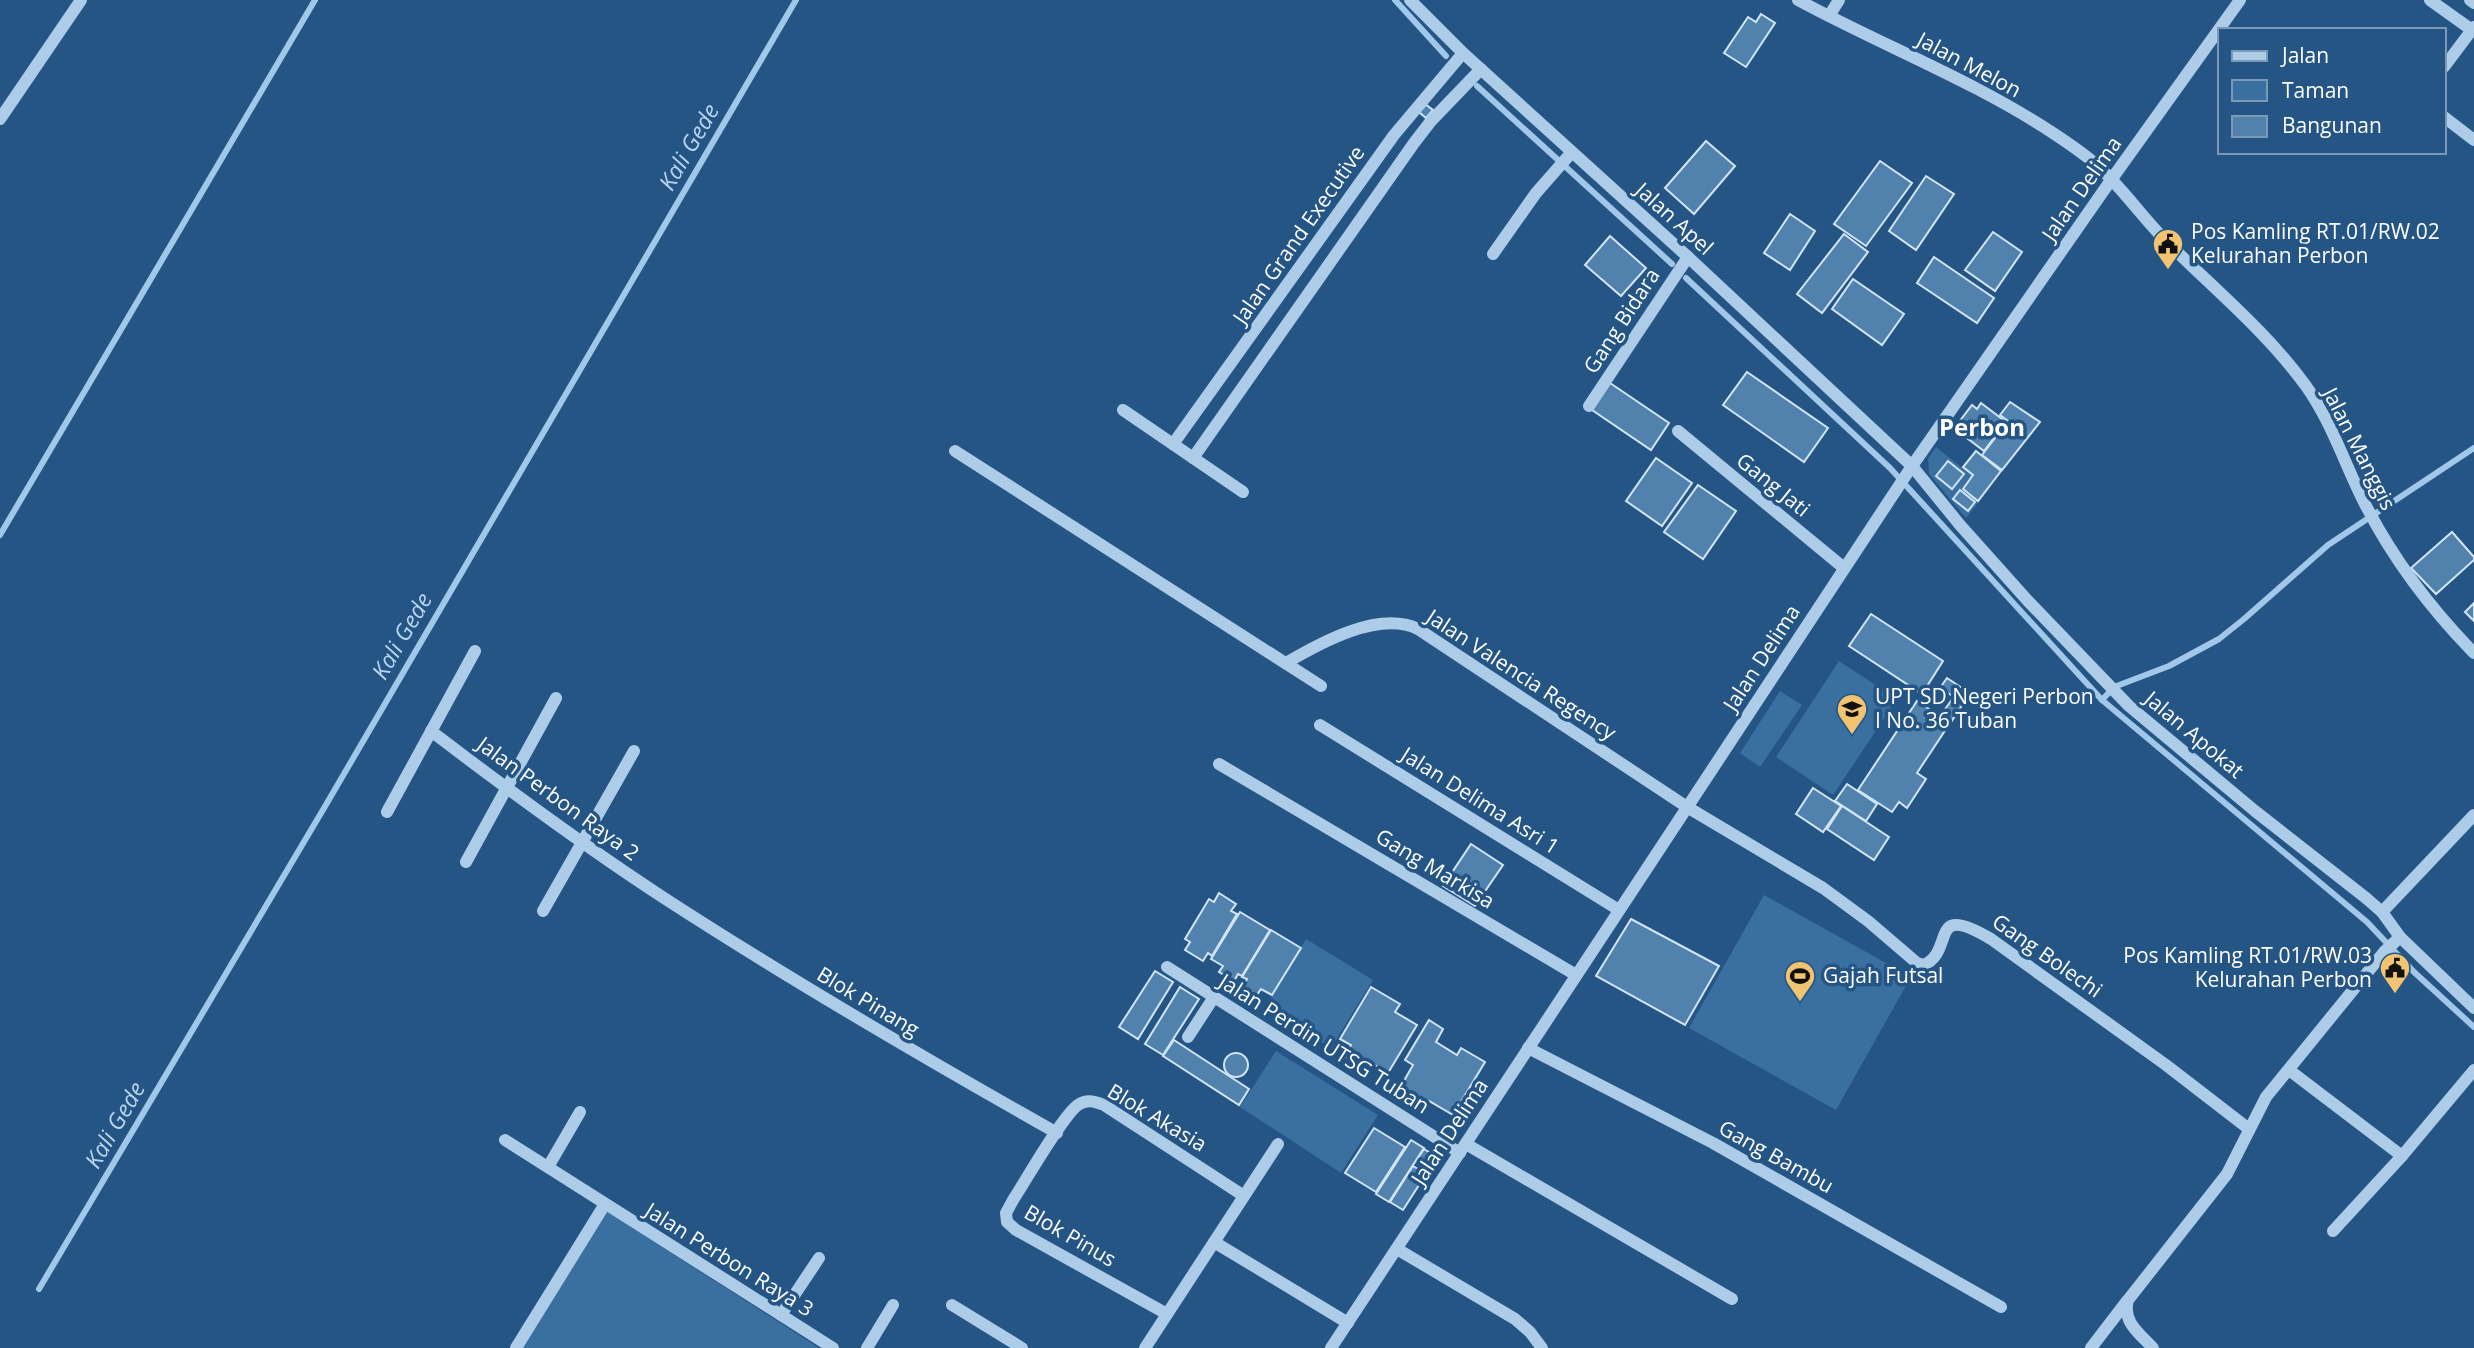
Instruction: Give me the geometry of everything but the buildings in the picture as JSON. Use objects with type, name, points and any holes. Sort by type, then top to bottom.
[{"type":"street","points":[[0,119],[81,0]]},
{"type":"street","name":"Jalan Apel","points":[[1410,0],[1570,155],[1688,257],[1909,470]]},
{"type":"street","name":"Jalan Melon","points":[[1798,0],[1917,57],[2002,103],[2077,149],[2111,180]]},
{"type":"street","points":[[1829,16],[1839,0]]},
{"type":"street","name":"Jalan Delima","points":[[2220,28],[2240,0]]},
{"type":"street","points":[[2430,0],[2473,28],[2446,64]]},
{"type":"street","name":"Jalan Delima","points":[[1332,1348],[1909,470],[2218,31]]},
{"type":"street","name":"Jalan Grand Executive","points":[[1173,444],[1394,135],[1463,53]]},
{"type":"street","name":"Jalan Grand Executive","points":[[1193,458],[1414,143],[1480,69]]},
{"type":"street","points":[[1435,85],[1451,99]]},
{"type":"street","points":[[2446,119],[2474,140]]},
{"type":"street","points":[[1493,254],[1531,200],[1570,155]]},
{"type":"street","name":"Jalan Manggis","points":[[2111,180],[2159,234],[2263,336],[2305,384],[2330,426],[2361,496],[2390,549],[2436,614],[2474,653]]},
{"type":"street","name":"Gang Bidara","points":[[1589,406],[1688,257]]},
{"type":"street","points":[[1306,258],[1324,271]]},
{"type":"street","points":[[1289,282],[1308,294]]},
{"type":"street","points":[[1123,410],[1243,492]]},
{"type":"street","name":"Gang Jati","points":[[1678,431],[1844,568]]},
{"type":"street","points":[[955,451],[1321,686]]},
{"type":"street","name":"Jalan Apokat","points":[[1909,470],[2003,574],[2129,706],[2382,912],[2398,939],[2474,1008]]},
{"type":"street","name":"Jalan Valencia Regency","points":[[1286,663],[1316,646],[1354,631],[1387,625],[1414,627],[1687,807]]},
{"type":"street","points":[[387,812],[475,651]]},
{"type":"street","points":[[466,862],[556,698]]},
{"type":"street","name":"Jalan Delima Asri 1","points":[[1320,725],[1619,910]]},
{"type":"street","name":"Jalan Perbon Raya 2","points":[[431,731],[506,788],[663,898]]},
{"type":"street","points":[[543,911],[634,751]]},
{"type":"street","name":"Gang Markisa","points":[[1219,764],[1576,975]]},
{"type":"street","name":"Gang Bolechi","points":[[1687,807],[1823,888],[1920,964],[1930,961],[1952,926],[1964,925],[1974,929],[2154,1057],[2249,1129]]},
{"type":"street","points":[[2382,912],[2474,815]]},
{"type":"street","name":"Blok Pinang","points":[[663,898],[923,1057],[1057,1133]]},
{"type":"street","points":[[2091,1348],[2217,1188],[2238,1154],[2266,1097],[2384,952],[2398,939]]},
{"type":"street","name":"Jalan Perdin UTSG Tuban","points":[[1167,967],[1463,1148],[1732,1299]]},
{"type":"street","points":[[1188,1037],[1214,997]]},
{"type":"street","name":"Gang Bambu","points":[[1528,1048],[1713,1143],[2001,1307]]},
{"type":"street","points":[[2290,1070],[2402,1156]]},
{"type":"street","points":[[2333,1231],[2402,1156],[2474,1070]]},
{"type":"street","name":"Blok Akasia","points":[[1057,1133],[1074,1107],[1086,1101],[1097,1102],[1244,1196]]},
{"type":"street","points":[[548,1167],[580,1112]]},
{"type":"street","name":"Blok Pinus","points":[[1057,1133],[1009,1208],[1007,1222],[1016,1230],[1167,1314]]},
{"type":"street","name":"Jalan Perbon Raya 3","points":[[505,1140],[832,1348]]},
{"type":"street","points":[[1145,1348],[1278,1144]]},
{"type":"street","points":[[516,1348],[605,1204]]},
{"type":"street","points":[[1214,1242],[1348,1323]]},
{"type":"street","points":[[1396,1249],[1515,1319],[1530,1332],[1542,1348]]},
{"type":"street","points":[[781,1315],[819,1258]]},
{"type":"street","points":[[2130,1297],[2126,1307],[2128,1320],[2153,1348]]},
{"type":"street","points":[[867,1348],[893,1305]]},
{"type":"street","points":[[952,1306],[1023,1348]]},
{"type":"green space","points":[[1936,447],[1989,489],[1966,518],[1929,474],[1928,459]]},
{"type":"green space","points":[[1839,661],[1897,699],[1833,795],[1776,757]]},
{"type":"green space","points":[[1780,691],[1802,705],[1760,767],[1740,753]]},
{"type":"green space","name":"Gajah Futsal","points":[[1764,895],[1911,977],[1836,1110],[1689,1028]]},
{"type":"green space","points":[[1306,939],[1373,980],[1331,1048],[1265,1008]]},
{"type":"green space","points":[[1276,1051],[1378,1115],[1341,1173],[1240,1107]]},
{"type":"green space","points":[[606,1211],[819,1348],[522,1348]]},
{"type":"waterway","name":"Kali Gede","points":[[0,535],[315,0]]},
{"type":"waterway","name":"Kali Gede","points":[[39,1289],[327,803],[796,0]]},
{"type":"waterway","points":[[1395,0],[1446,56]]},
{"type":"waterway","points":[[1477,86],[1672,264]]},
{"type":"waterway","points":[[1686,278],[1890,468],[2102,700],[2367,922],[2414,972],[2474,1027]]},
{"type":"waterway","points":[[2102,700],[2114,687],[2169,666],[2219,639],[2328,545],[2474,448]]},
{"type":"place","name":"Pos Kamling RT.01/RW.02 Kelurahan Perbon","points":[[2168,271]]},
{"type":"place","name":"UPT SD Negeri Perbon I No. 36 Tuban","points":[[1852,736]]},
{"type":"place","name":"Pos Kamling RT.01/RW.03 Kelurahan Perbon","points":[[2395,995]]},
{"type":"place","name":"Gajah Futsal","points":[[1800,1003]]},
{"type":"district","name":"Perbon","points":[[1982,428]]}]
